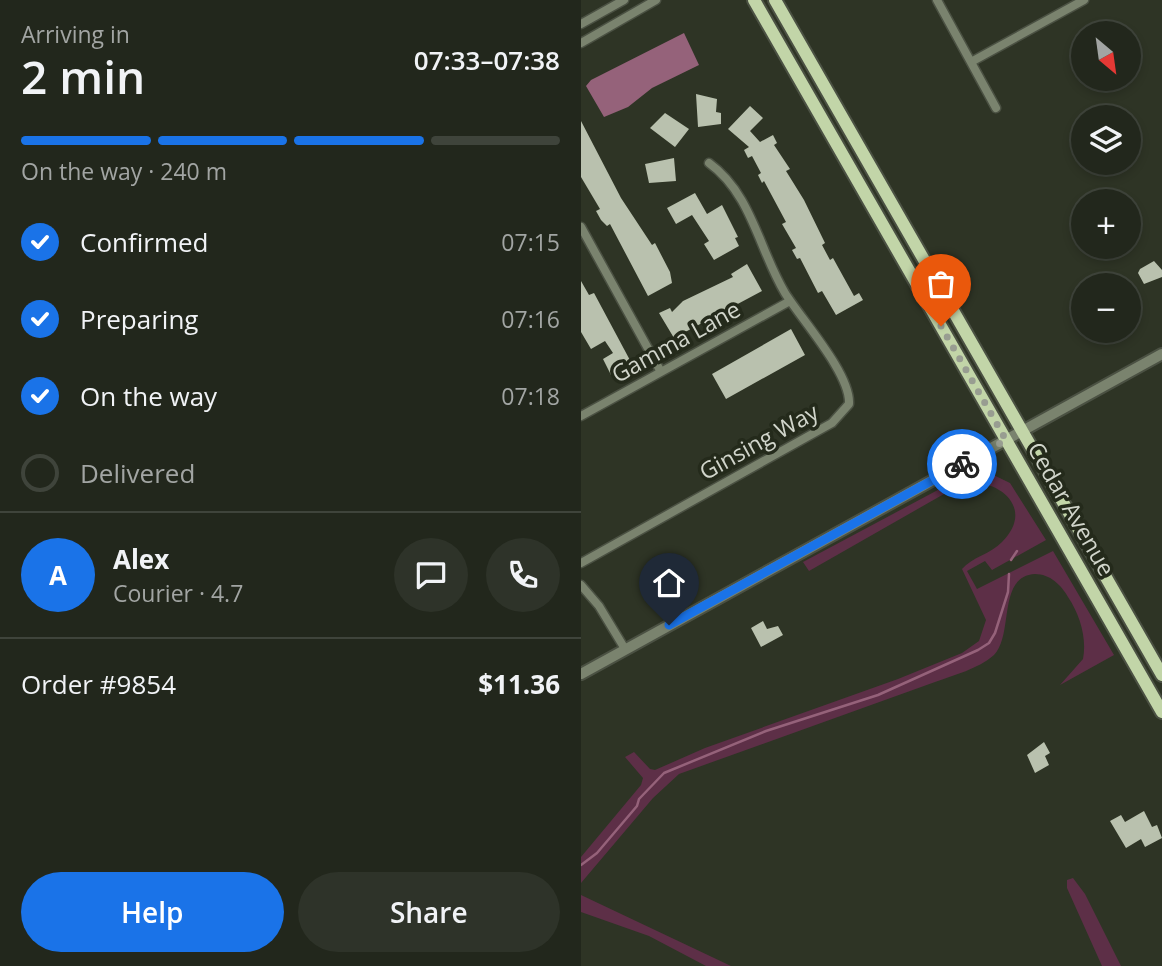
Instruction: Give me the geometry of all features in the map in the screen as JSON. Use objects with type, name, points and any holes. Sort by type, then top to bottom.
[{"type":"main road","name":"Cedar Avenue","points":[[754,0],[1162,712]]},
{"type":"main road","name":"Cedar Avenue","points":[[775,0],[836,111],[1024,430],[1162,675]]},
{"type":"street","points":[[581,24],[624,0]]},
{"type":"street","points":[[581,43],[656,0]]},
{"type":"street","points":[[937,0],[996,107]]},
{"type":"street","points":[[971,62],[1084,0]]},
{"type":"street","name":"Ginsing Way","points":[[581,563],[832,423],[843,414],[849,404],[847,390],[813,329],[790,301],[777,279],[739,194],[725,175],[709,163]]},
{"type":"street","points":[[581,227],[661,372]]},
{"type":"street","name":"Gamma Lane","points":[[581,416],[790,301]]},
{"type":"street","points":[[581,674],[1162,354]]},
{"type":"street","points":[[581,585],[599,606],[625,649]]},
{"type":"shaded area","points":[[684,33],[699,65],[652,88],[628,107],[604,117],[586,86],[591,80]]},
{"type":"shaded area","points":[[979,468],[1010,483],[1046,540],[992,570],[985,561],[967,571],[977,589],[1053,551],[1114,655],[1060,685],[1083,659],[1084,643],[1079,619],[1055,581],[1040,574],[1023,577],[1015,585],[1011,595],[1000,646],[988,660],[958,674],[679,774],[653,798],[581,883],[581,857],[641,785],[643,778],[625,757],[634,752],[650,769],[655,770],[705,748],[898,679],[962,653],[979,641],[986,620],[962,569],[1002,542],[1015,519],[1010,499],[991,486],[965,482],[809,571],[803,562]]},
{"type":"shaded area","points":[[1073,878],[1085,894],[1121,966],[1102,966],[1067,888],[1067,880]]},
{"type":"shaded area","points":[[581,895],[731,966],[706,966],[649,936],[581,912]]},
{"type":"building","points":[[696,94],[717,99],[716,112],[721,113],[721,124],[698,127]]},
{"type":"building","points":[[750,106],[763,118],[750,131],[760,142],[773,135],[777,143],[774,145],[790,169],[786,171],[804,200],[825,243],[822,245],[830,260],[833,258],[854,296],[859,293],[863,300],[836,315],[822,291],[818,293],[800,258],[797,259],[792,250],[796,248],[782,224],[786,222],[764,181],[762,183],[758,175],[761,173],[752,156],[748,158],[744,150],[749,147],[728,129]]},
{"type":"building","points":[[665,113],[689,129],[675,147],[650,128]]},
{"type":"building","points":[[581,121],[621,198],[652,245],[655,243],[670,272],[672,283],[648,296],[610,224],[607,226],[601,220],[596,211],[600,209],[581,177]]},
{"type":"building","points":[[674,158],[676,181],[649,183],[645,164]]},
{"type":"building","points":[[695,193],[707,214],[722,205],[738,237],[735,238],[739,246],[714,260],[704,244],[709,241],[692,215],[676,224],[667,208]]},
{"type":"building","points":[[1154,261],[1162,270],[1162,277],[1144,284],[1141,273],[1138,273]]},
{"type":"building","points":[[747,264],[762,291],[674,338],[659,313],[670,308],[672,312],[683,301],[733,277],[731,274]]},
{"type":"building","points":[[581,281],[589,295],[594,293],[632,364],[611,375],[603,359],[613,353],[605,341],[591,349],[581,332]]},
{"type":"building","points":[[791,329],[805,355],[726,399],[712,374]]},
{"type":"building","points":[[763,621],[767,629],[778,626],[783,635],[761,647],[751,628]]},
{"type":"building","points":[[1044,742],[1050,753],[1045,756],[1049,765],[1035,773],[1027,755]]},
{"type":"building","points":[[1144,811],[1152,827],[1157,825],[1162,838],[1145,847],[1141,839],[1126,848],[1110,821],[1121,815],[1125,822]]},
{"type":"waterway","points":[[1011,560],[1017,551]]},
{"type":"waterway","points":[[581,865],[597,853],[637,806],[639,799],[664,773],[766,731],[878,695],[989,643],[995,633],[1008,592],[1009,574]]},
{"type":"way so far","points":[[941,326],[1006,440],[962,464]]},
{"type":"route","points":[[669,625],[962,464]]}]
